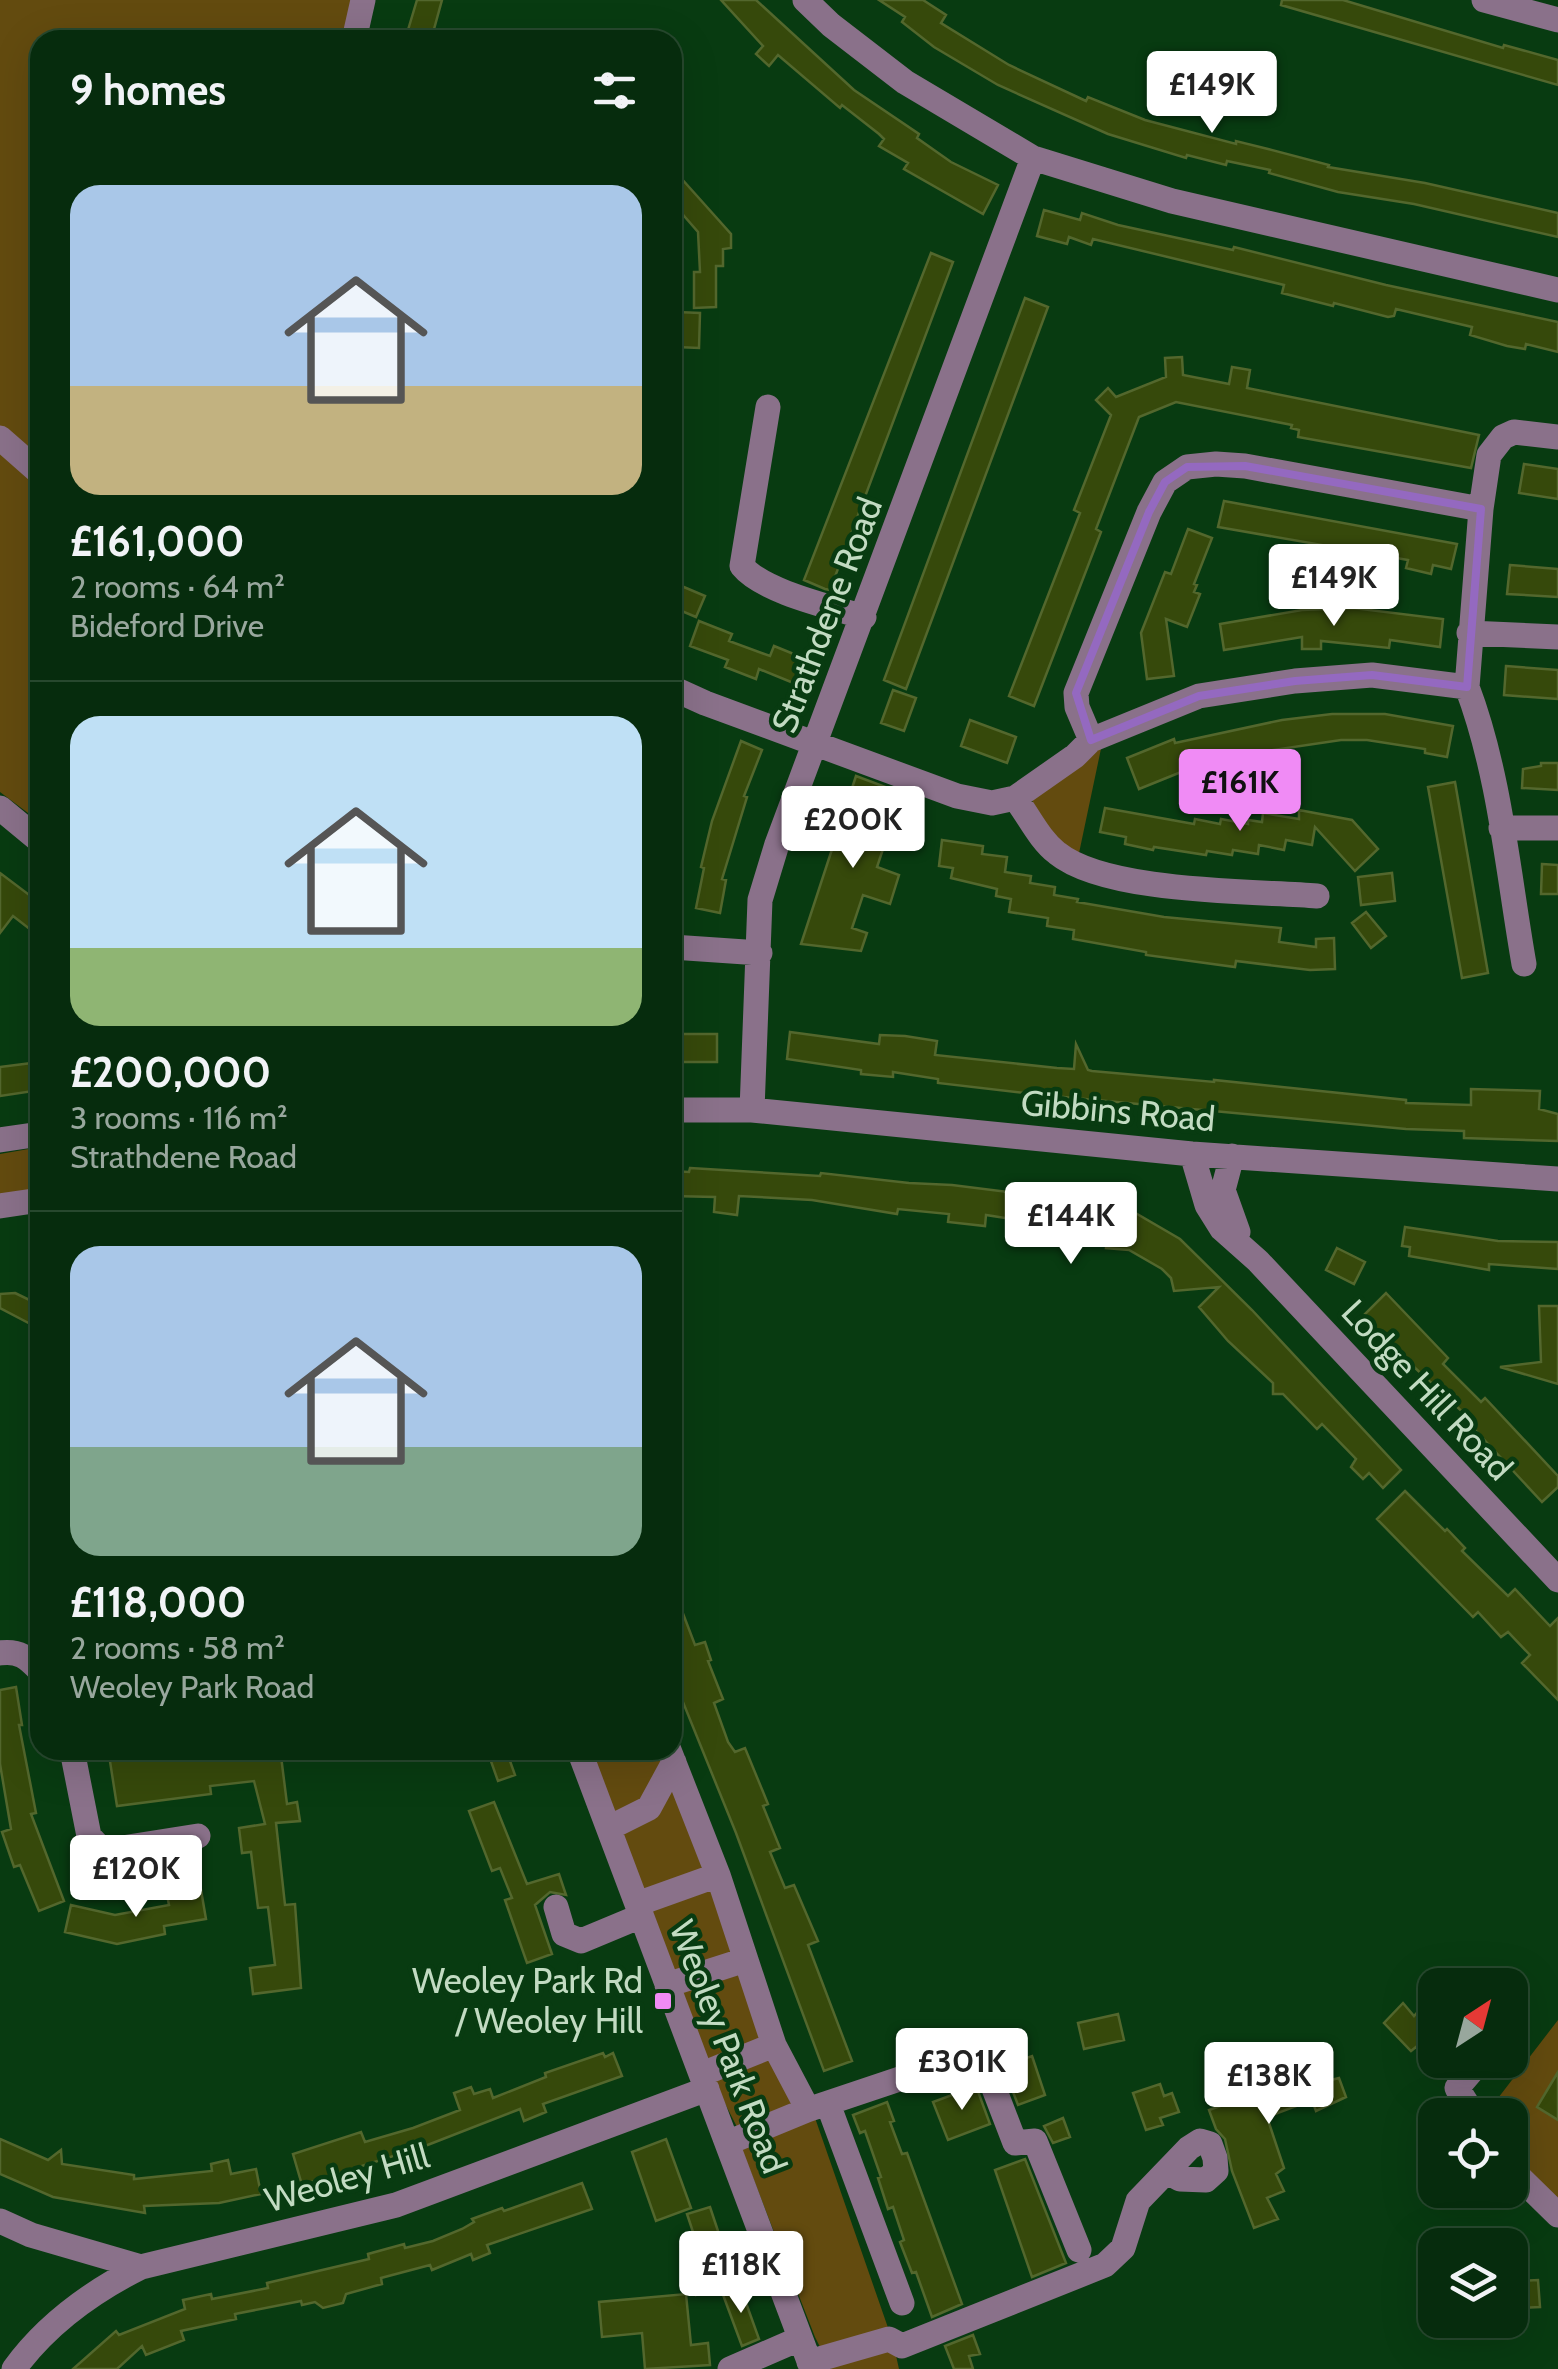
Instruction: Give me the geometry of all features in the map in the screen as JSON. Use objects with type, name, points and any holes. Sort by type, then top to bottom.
[{"type":"street","points":[[356,30],[363,0]]},
{"type":"street","points":[[805,0],[904,82],[1033,158],[1172,202],[1558,290]]},
{"type":"street","points":[[1484,0],[1558,20]]},
{"type":"street","name":"Strathdene Road","points":[[752,1110],[760,900],[777,844],[1033,158]]},
{"type":"street","points":[[768,408],[742,566],[764,581],[864,617]]},
{"type":"street","points":[[1524,964],[1478,716],[1467,687],[1470,633],[1490,455],[1503,437],[1514,432],[1558,437]]},
{"type":"street","points":[[0,438],[30,464]]},
{"type":"street","points":[[1091,740],[1077,707],[1076,693],[1148,512],[1165,482],[1186,467],[1245,466],[1482,509]]},
{"type":"street","points":[[1470,633],[1558,637]]},
{"type":"street","points":[[682,693],[957,796],[992,803],[1015,798],[1091,740],[1199,696],[1295,681],[1372,675],[1467,687]]},
{"type":"street","points":[[1015,798],[1043,840],[1077,867],[1131,882],[1317,896]]},
{"type":"street","points":[[0,808],[30,833]]},
{"type":"street","points":[[1501,828],[1558,828]]},
{"type":"street","points":[[682,948],[760,953]]},
{"type":"street","name":"Gibbins Road","points":[[682,1110],[752,1110],[1192,1154],[1558,1180]]},
{"type":"street","points":[[0,1140],[30,1136]]},
{"type":"street","name":"Lodge Hill Road","points":[[1192,1154],[1207,1204],[1222,1229],[1245,1248],[1558,1580]]},
{"type":"street","name":"Lodge Hill Road","points":[[1232,1156],[1223,1190],[1245,1248]]},
{"type":"street","points":[[0,1206],[30,1202]]},
{"type":"street","points":[[0,1652],[10,1651],[30,1658]]},
{"type":"street","points":[[74,1760],[89,1836],[103,1850],[198,1836]]},
{"type":"street","name":"Weoley Park Road","points":[[584,1760],[807,2356]]},
{"type":"street","points":[[609,1828],[649,1808],[670,1760]]},
{"type":"street","points":[[674,1760],[718,1875],[774,2046],[816,2102],[902,2304]]},
{"type":"street","points":[[649,1808],[696,1820]]},
{"type":"street","points":[[556,1908],[564,1934],[581,1940],[718,1875]]},
{"type":"street","points":[[667,1985],[745,1960]]},
{"type":"street","name":"Weoley Hill","points":[[0,2221],[31,2235],[141,2267],[396,2205],[704,2082],[774,2046]]},
{"type":"street","points":[[727,2143],[816,2102],[980,2052],[1016,2143],[1034,2141],[1079,2250]]},
{"type":"street","points":[[1463,2098],[1457,2088],[1466,2078]]},
{"type":"street","points":[[730,2369],[889,2339],[904,2357],[1105,2265],[1122,2248],[1138,2201],[1168,2172]]},
{"type":"street","points":[[1528,2186],[1558,2215]]},
{"type":"street","points":[[14,2369],[58,2322],[108,2284],[141,2267]]},
{"type":"highlighted area","points":[[1245,466],[1481,509],[1467,687],[1372,675],[1295,681],[1199,696],[1091,740],[1076,693],[1149,512],[1165,482],[1187,467]]},
{"type":"shaded area","points":[[0,0],[352,0],[348,30],[30,30],[30,814],[0,792]]},
{"type":"shaded area","points":[[1102,744],[1078,858],[1053,838],[1030,797]]},
{"type":"shaded area","points":[[30,1149],[30,1193],[0,1197],[0,1154]]},
{"type":"shaded area","points":[[593,1760],[674,1760],[801,2103],[737,2127],[712,2078]]},
{"type":"shaded area","points":[[1558,2020],[1558,2212],[1528,2182],[1528,2098],[1498,2098],[1513,2078],[1528,2078],[1528,2059]]},
{"type":"shaded area","points":[[814,2115],[899,2369],[831,2369],[741,2147]]},
{"type":"building","points":[[417,0],[442,0],[434,30],[408,30]]},
{"type":"building","points":[[721,0],[756,0],[854,90],[919,134],[917,138],[951,162],[998,185],[983,214],[904,169],[908,163],[879,146],[884,139],[879,134],[842,105],[840,108],[778,55],[769,66],[756,54],[763,46]]},
{"type":"building","points":[[879,0],[923,0],[946,15],[941,23],[1009,65],[1086,101],[1088,97],[1145,120],[1328,167],[1425,183],[1558,213],[1558,237],[1414,204],[1338,192],[1269,173],[1270,170],[1187,155],[1186,158],[1108,134],[998,85],[934,47],[902,22],[905,17]]},
{"type":"building","points":[[1282,0],[1343,0],[1503,48],[1504,45],[1558,60],[1558,85],[1281,5]]},
{"type":"building","points":[[682,179],[731,234],[731,248],[723,249],[723,266],[716,266],[716,307],[694,308],[694,272],[700,272],[698,232],[682,214]]},
{"type":"building","points":[[1044,210],[1080,220],[1082,213],[1118,225],[1233,250],[1234,247],[1558,322],[1558,352],[1526,344],[1525,349],[1507,346],[1470,335],[1472,327],[1396,309],[1394,316],[1388,317],[1334,303],[1333,306],[1282,293],[1284,285],[1093,239],[1091,245],[1069,237],[1067,244],[1037,236]]},
{"type":"building","points":[[931,253],[953,262],[830,590],[825,589],[804,580]]},
{"type":"building","points":[[1025,298],[1048,307],[906,689],[884,680]]},
{"type":"building","points":[[682,312],[700,313],[699,348],[682,347]]},
{"type":"building","points":[[1182,357],[1183,375],[1229,384],[1232,367],[1250,370],[1247,388],[1479,435],[1471,468],[1298,437],[1299,430],[1291,428],[1292,425],[1176,402],[1139,417],[1096,529],[1101,532],[1034,706],[1009,696],[1080,513],[1074,510],[1111,415],[1096,400],[1108,388],[1116,397],[1166,377],[1165,358]]},
{"type":"building","points":[[1524,464],[1558,469],[1558,499],[1519,493]]},
{"type":"building","points":[[1224,501],[1457,544],[1451,569],[1433,565],[1431,574],[1406,568],[1408,560],[1218,527]]},
{"type":"building","points":[[1188,529],[1212,538],[1194,584],[1194,592],[1200,594],[1187,627],[1166,619],[1174,676],[1147,679],[1141,633],[1165,572],[1171,574]]},
{"type":"building","points":[[1510,565],[1558,569],[1558,597],[1507,594]]},
{"type":"building","points":[[682,586],[705,596],[696,617],[682,611]]},
{"type":"building","points":[[1353,608],[1443,619],[1440,647],[1390,640],[1389,648],[1321,641],[1321,649],[1302,649],[1302,637],[1224,650],[1220,624],[1302,610]]},
{"type":"building","points":[[699,621],[732,634],[729,641],[770,656],[774,646],[806,659],[796,684],[759,669],[756,679],[725,667],[728,660],[690,646]]},
{"type":"building","points":[[1506,666],[1558,670],[1558,699],[1504,695]]},
{"type":"building","points":[[893,690],[916,698],[904,731],[881,723]]},
{"type":"building","points":[[1332,714],[1385,714],[1453,726],[1447,757],[1425,753],[1425,749],[1341,740],[1233,756],[1139,789],[1127,758],[1174,739],[1175,743],[1282,720]]},
{"type":"building","points":[[970,720],[1016,737],[1007,763],[961,746]]},
{"type":"building","points":[[741,741],[762,750],[744,796],[747,797],[722,879],[726,880],[720,913],[696,908],[704,868],[701,867],[712,821]]},
{"type":"building","points":[[1558,763],[1558,790],[1522,788],[1523,769]]},
{"type":"building","points":[[856,776],[888,788],[879,814],[893,819],[877,867],[899,875],[890,904],[863,895],[852,928],[867,933],[861,951],[801,944]]},
{"type":"building","points":[[1455,782],[1488,973],[1462,978],[1428,787]]},
{"type":"building","points":[[1105,808],[1194,824],[1195,819],[1220,824],[1221,819],[1248,824],[1248,820],[1262,822],[1263,813],[1299,819],[1299,810],[1352,820],[1378,849],[1355,871],[1315,827],[1312,845],[1286,840],[1284,850],[1259,845],[1258,854],[1233,850],[1232,855],[1207,851],[1206,855],[1154,847],[1153,850],[1125,844],[1126,837],[1100,832]]},
{"type":"building","points":[[942,840],[983,846],[982,854],[1007,857],[1005,872],[1031,876],[1030,883],[1055,887],[1054,895],[1078,899],[1077,902],[1164,917],[1281,928],[1279,942],[1316,947],[1316,939],[1334,938],[1335,969],[1310,970],[1236,961],[1235,967],[1146,955],[1073,939],[1074,930],[1047,926],[1048,918],[1009,912],[1011,899],[996,896],[997,889],[951,878],[953,868],[939,866]]},
{"type":"building","points":[[1542,864],[1558,865],[1558,894],[1541,894]]},
{"type":"building","points":[[0,873],[30,896],[30,929],[13,916],[0,933]]},
{"type":"building","points":[[1392,873],[1395,901],[1361,905],[1358,877]]},
{"type":"building","points":[[1366,912],[1386,936],[1371,948],[1352,923]]},
{"type":"building","points":[[790,1032],[879,1044],[880,1035],[905,1036],[937,1041],[935,1055],[1074,1069],[1076,1044],[1092,1071],[1214,1080],[1406,1103],[1471,1105],[1471,1089],[1540,1091],[1539,1109],[1558,1114],[1558,1141],[1464,1138],[1464,1131],[1042,1095],[938,1083],[938,1079],[893,1072],[893,1077],[861,1074],[861,1070],[787,1059]]},
{"type":"building","points":[[682,1034],[717,1034],[717,1062],[682,1062]]},
{"type":"building","points":[[30,1063],[30,1092],[0,1096],[0,1067]]},
{"type":"building","points":[[690,1168],[820,1176],[821,1173],[1039,1196],[1040,1193],[1125,1207],[1180,1239],[1401,1470],[1383,1488],[1369,1473],[1363,1479],[1351,1467],[1356,1459],[1322,1424],[1317,1429],[1283,1394],[1273,1394],[1273,1383],[1199,1307],[1219,1287],[1174,1291],[1171,1278],[1162,1269],[1129,1250],[1106,1248],[1107,1240],[1056,1231],[1056,1226],[986,1215],[985,1226],[948,1222],[949,1214],[898,1209],[897,1214],[812,1200],[739,1196],[737,1215],[714,1212],[715,1197],[682,1196],[682,1172],[689,1172]]},
{"type":"building","points":[[1405,1227],[1498,1241],[1558,1242],[1558,1269],[1489,1264],[1489,1270],[1409,1256],[1410,1247],[1402,1246]]},
{"type":"building","points":[[1337,1248],[1365,1262],[1354,1284],[1326,1270]]},
{"type":"building","points":[[15,1293],[30,1300],[30,1324],[0,1308],[0,1294]]},
{"type":"building","points":[[1386,1293],[1448,1358],[1443,1364],[1481,1402],[1485,1398],[1558,1476],[1558,1487],[1542,1502],[1464,1418],[1467,1416],[1371,1327],[1374,1323],[1365,1314]]},
{"type":"building","points":[[1539,1306],[1558,1306],[1558,1384],[1500,1367],[1541,1362]]},
{"type":"building","points":[[1405,1491],[1447,1529],[1465,1548],[1462,1551],[1508,1596],[1515,1589],[1550,1626],[1558,1618],[1558,1700],[1522,1663],[1530,1655],[1508,1632],[1501,1637],[1478,1612],[1473,1617],[1377,1519]]},
{"type":"building","points":[[682,1611],[695,1645],[705,1642],[723,1699],[714,1703],[728,1742],[735,1752],[745,1748],[768,1804],[763,1806],[780,1848],[770,1852],[785,1888],[794,1885],[818,1941],[808,1945],[852,2061],[824,2071],[682,1700]]},
{"type":"building","points":[[16,1687],[36,1813],[31,1814],[64,1901],[39,1911],[20,1865],[14,1867],[2,1832],[11,1829],[0,1764],[0,1690]]},
{"type":"building","points":[[110,1760],[282,1760],[287,1804],[297,1802],[300,1821],[276,1823],[285,1905],[295,1904],[301,1988],[253,1994],[250,1968],[275,1965],[268,1907],[258,1908],[251,1852],[242,1853],[239,1828],[265,1824],[254,1781],[210,1786],[211,1794],[117,1806]]},
{"type":"building","points":[[491,1760],[510,1760],[515,1775],[498,1781]]},
{"type":"building","points":[[494,1802],[527,1884],[559,1874],[566,1895],[550,1892],[535,1905],[552,1954],[527,1963],[505,1900],[512,1898],[500,1868],[492,1871],[469,1811]]},
{"type":"building","points":[[201,1890],[206,1919],[164,1926],[165,1934],[117,1944],[65,1932],[71,1905],[115,1915],[169,1905],[167,1895]]},
{"type":"building","points":[[1403,2003],[1414,2016],[1418,2012],[1418,2049],[1411,2051],[1384,2023]]},
{"type":"building","points":[[1118,2014],[1124,2040],[1084,2049],[1078,2023]]},
{"type":"building","points":[[1280,2048],[1288,2071],[1322,2057],[1331,2080],[1339,2078],[1346,2097],[1316,2111],[1312,2100],[1267,2117],[1284,2168],[1276,2174],[1284,2191],[1267,2198],[1278,2219],[1254,2228],[1232,2171],[1225,2139],[1216,2129],[1209,2110],[1266,2090],[1255,2057]]},
{"type":"building","points":[[603,2053],[605,2057],[613,2053],[622,2076],[543,2104],[546,2112],[524,2121],[520,2109],[425,2146],[302,2185],[293,2154],[361,2132],[365,2142],[413,2128],[460,2110],[454,2093],[471,2087],[474,2094],[490,2089],[493,2098],[546,2077],[545,2073]]},
{"type":"building","points":[[1032,2056],[1045,2095],[1018,2105],[1003,2066]]},
{"type":"building","points":[[1558,2072],[1558,2120],[1537,2107]]},
{"type":"building","points":[[1160,2084],[1164,2096],[1172,2093],[1179,2112],[1160,2118],[1163,2125],[1146,2130],[1133,2093]]},
{"type":"building","points":[[976,2086],[990,2124],[948,2140],[933,2102]]},
{"type":"building","points":[[887,2102],[894,2121],[890,2122],[902,2154],[907,2153],[962,2304],[932,2317],[900,2242],[904,2240],[893,2207],[888,2209],[865,2131],[860,2133],[853,2115]]},
{"type":"building","points":[[1063,2118],[1070,2137],[1053,2143],[1044,2126]]},
{"type":"building","points":[[0,2139],[48,2160],[61,2150],[62,2164],[134,2175],[134,2179],[212,2171],[211,2164],[228,2160],[231,2174],[256,2169],[261,2194],[219,2203],[144,2206],[145,2213],[53,2197],[0,2174]]},
{"type":"building","points":[[666,2139],[691,2208],[656,2221],[632,2152]]},
{"type":"building","points":[[1025,2159],[1066,2263],[1032,2277],[995,2170]]},
{"type":"building","points":[[582,2183],[592,2209],[487,2245],[490,2253],[473,2260],[471,2254],[432,2270],[430,2265],[381,2278],[382,2284],[346,2294],[343,2303],[323,2308],[315,2302],[302,2305],[301,2301],[235,2314],[236,2319],[181,2331],[184,2340],[146,2355],[142,2346],[117,2369],[73,2369],[116,2331],[119,2335],[185,2309],[183,2300],[211,2294],[212,2299],[268,2288],[267,2283],[369,2259],[368,2254],[433,2241],[462,2229],[474,2222],[472,2219]]},
{"type":"building","points":[[710,2207],[723,2246],[707,2251],[701,2234],[694,2235],[687,2214]]},
{"type":"building","points":[[699,2242],[703,2293],[696,2295],[681,2247]]},
{"type":"building","points":[[1538,2280],[1540,2307],[1528,2308],[1528,2281]]},
{"type":"building","points":[[740,2286],[759,2339],[742,2346],[722,2292]]},
{"type":"building","points":[[686,2294],[691,2345],[708,2343],[710,2365],[645,2369],[642,2333],[602,2337],[599,2302]]},
{"type":"building","points":[[973,2335],[980,2354],[969,2356],[973,2369],[954,2369],[945,2346]]},
{"type":"place","name":"Weoley Park Rd / Weoley Hill","points":[[663,2001]]}]
